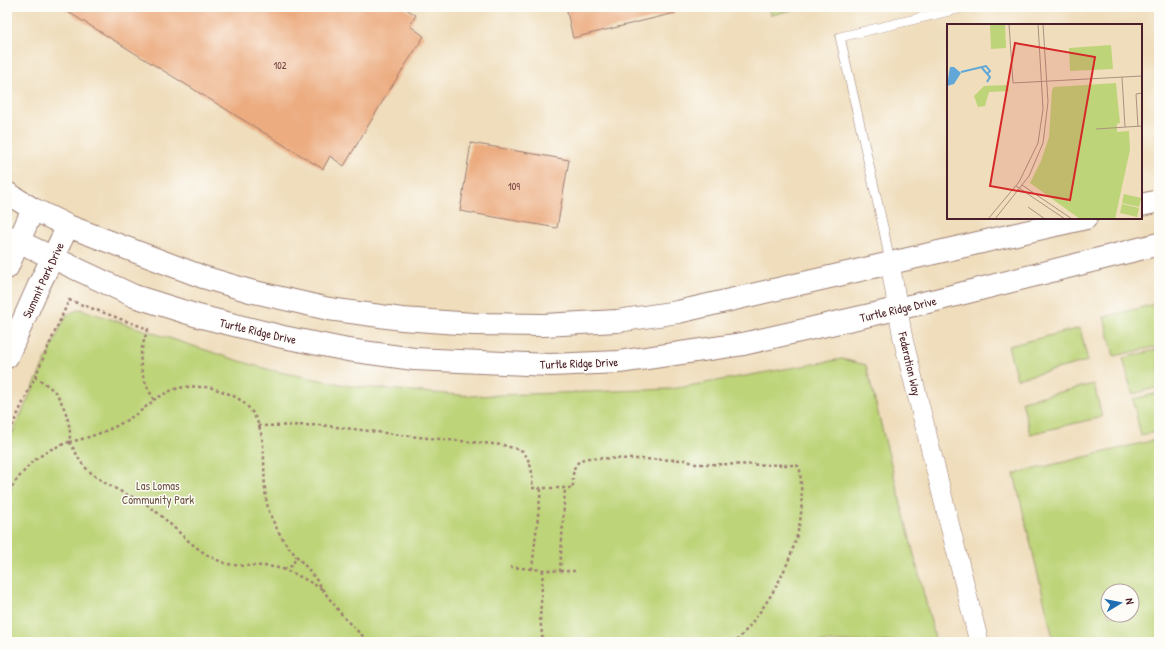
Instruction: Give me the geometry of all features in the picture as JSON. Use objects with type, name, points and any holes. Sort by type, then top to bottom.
[{"type":"street","points":[[7,193],[33,209],[68,226],[203,278],[250,291],[329,309],[402,320],[473,324],[544,325],[624,320],[678,312],[1082,219]]},
{"type":"street","points":[[1142,205],[1159,201]]},
{"type":"street","points":[[7,268],[12,239],[33,209]]},
{"type":"street","name":"Summit Park Drive","points":[[7,357],[39,285],[68,226]]},
{"type":"street","name":"Turtle Ridge Drive","points":[[12,239],[134,296],[198,316],[283,337],[348,350],[414,359],[551,365],[620,362],[743,344],[898,310],[1159,244]]},
{"type":"street","name":"Federation Way","points":[[890,263],[903,339],[979,642]]},
{"type":"lane","name":"Federation Way","points":[[890,263],[840,37],[966,7]]},
{"type":"path","points":[[7,437],[69,300],[148,330],[143,341],[140,355],[140,369],[144,381],[154,400]]},
{"type":"path","points":[[35,377],[55,393],[63,406],[70,428],[71,436],[69,442]]},
{"type":"path","points":[[7,500],[14,483],[32,462],[49,450],[69,442],[86,439],[116,427],[139,413],[154,400],[166,393],[177,388],[189,386],[213,388],[231,395],[245,404],[258,426],[263,451],[265,497],[270,514],[285,543],[317,579],[322,589],[346,620],[369,642]]},
{"type":"path","points":[[258,426],[320,425],[418,437],[503,445],[523,452],[531,464],[533,475],[532,488],[541,489],[573,488],[574,466],[580,460],[587,458],[686,460],[694,464],[798,466],[800,469],[801,498],[800,520],[795,543],[787,565],[779,580],[748,629],[736,642]]},
{"type":"path","points":[[69,442],[84,466],[97,478],[117,490],[137,498],[149,506],[195,546],[214,559],[226,564],[240,566],[272,566],[292,572],[322,589]]},
{"type":"path","points":[[560,571],[565,488]]},
{"type":"path","points":[[532,569],[541,489]]},
{"type":"path","points":[[282,569],[293,565],[296,556]]},
{"type":"path","points":[[510,566],[543,570],[578,571]]},
{"type":"path","points":[[543,570],[540,618],[543,642]]},
{"type":"green space","points":[[769,7],[804,7],[771,15]]},
{"type":"green space","points":[[1159,303],[1159,346],[1114,356],[1104,317]]},
{"type":"green space","name":"Las Lomas Community Park","points":[[80,309],[270,370],[350,386],[471,396],[671,389],[842,359],[866,365],[936,642],[7,642],[7,445],[66,315]]},
{"type":"green space","points":[[1080,328],[1088,361],[1017,379],[1008,346]]},
{"type":"green space","points":[[1159,349],[1159,387],[1132,394],[1123,358]]},
{"type":"green space","points":[[1094,384],[1102,417],[1030,434],[1022,401]]},
{"type":"green space","points":[[1159,393],[1159,431],[1141,436],[1133,399]]},
{"type":"green space","points":[[1159,439],[1159,642],[1054,642],[1014,474]]},
{"type":"building","points":[[60,7],[403,7],[416,15],[410,26],[424,36],[344,166],[330,156],[323,169]]},
{"type":"building","points":[[566,7],[674,7],[675,13],[573,38]]},
{"type":"building","points":[[471,143],[569,160],[557,228],[460,211]]}]
